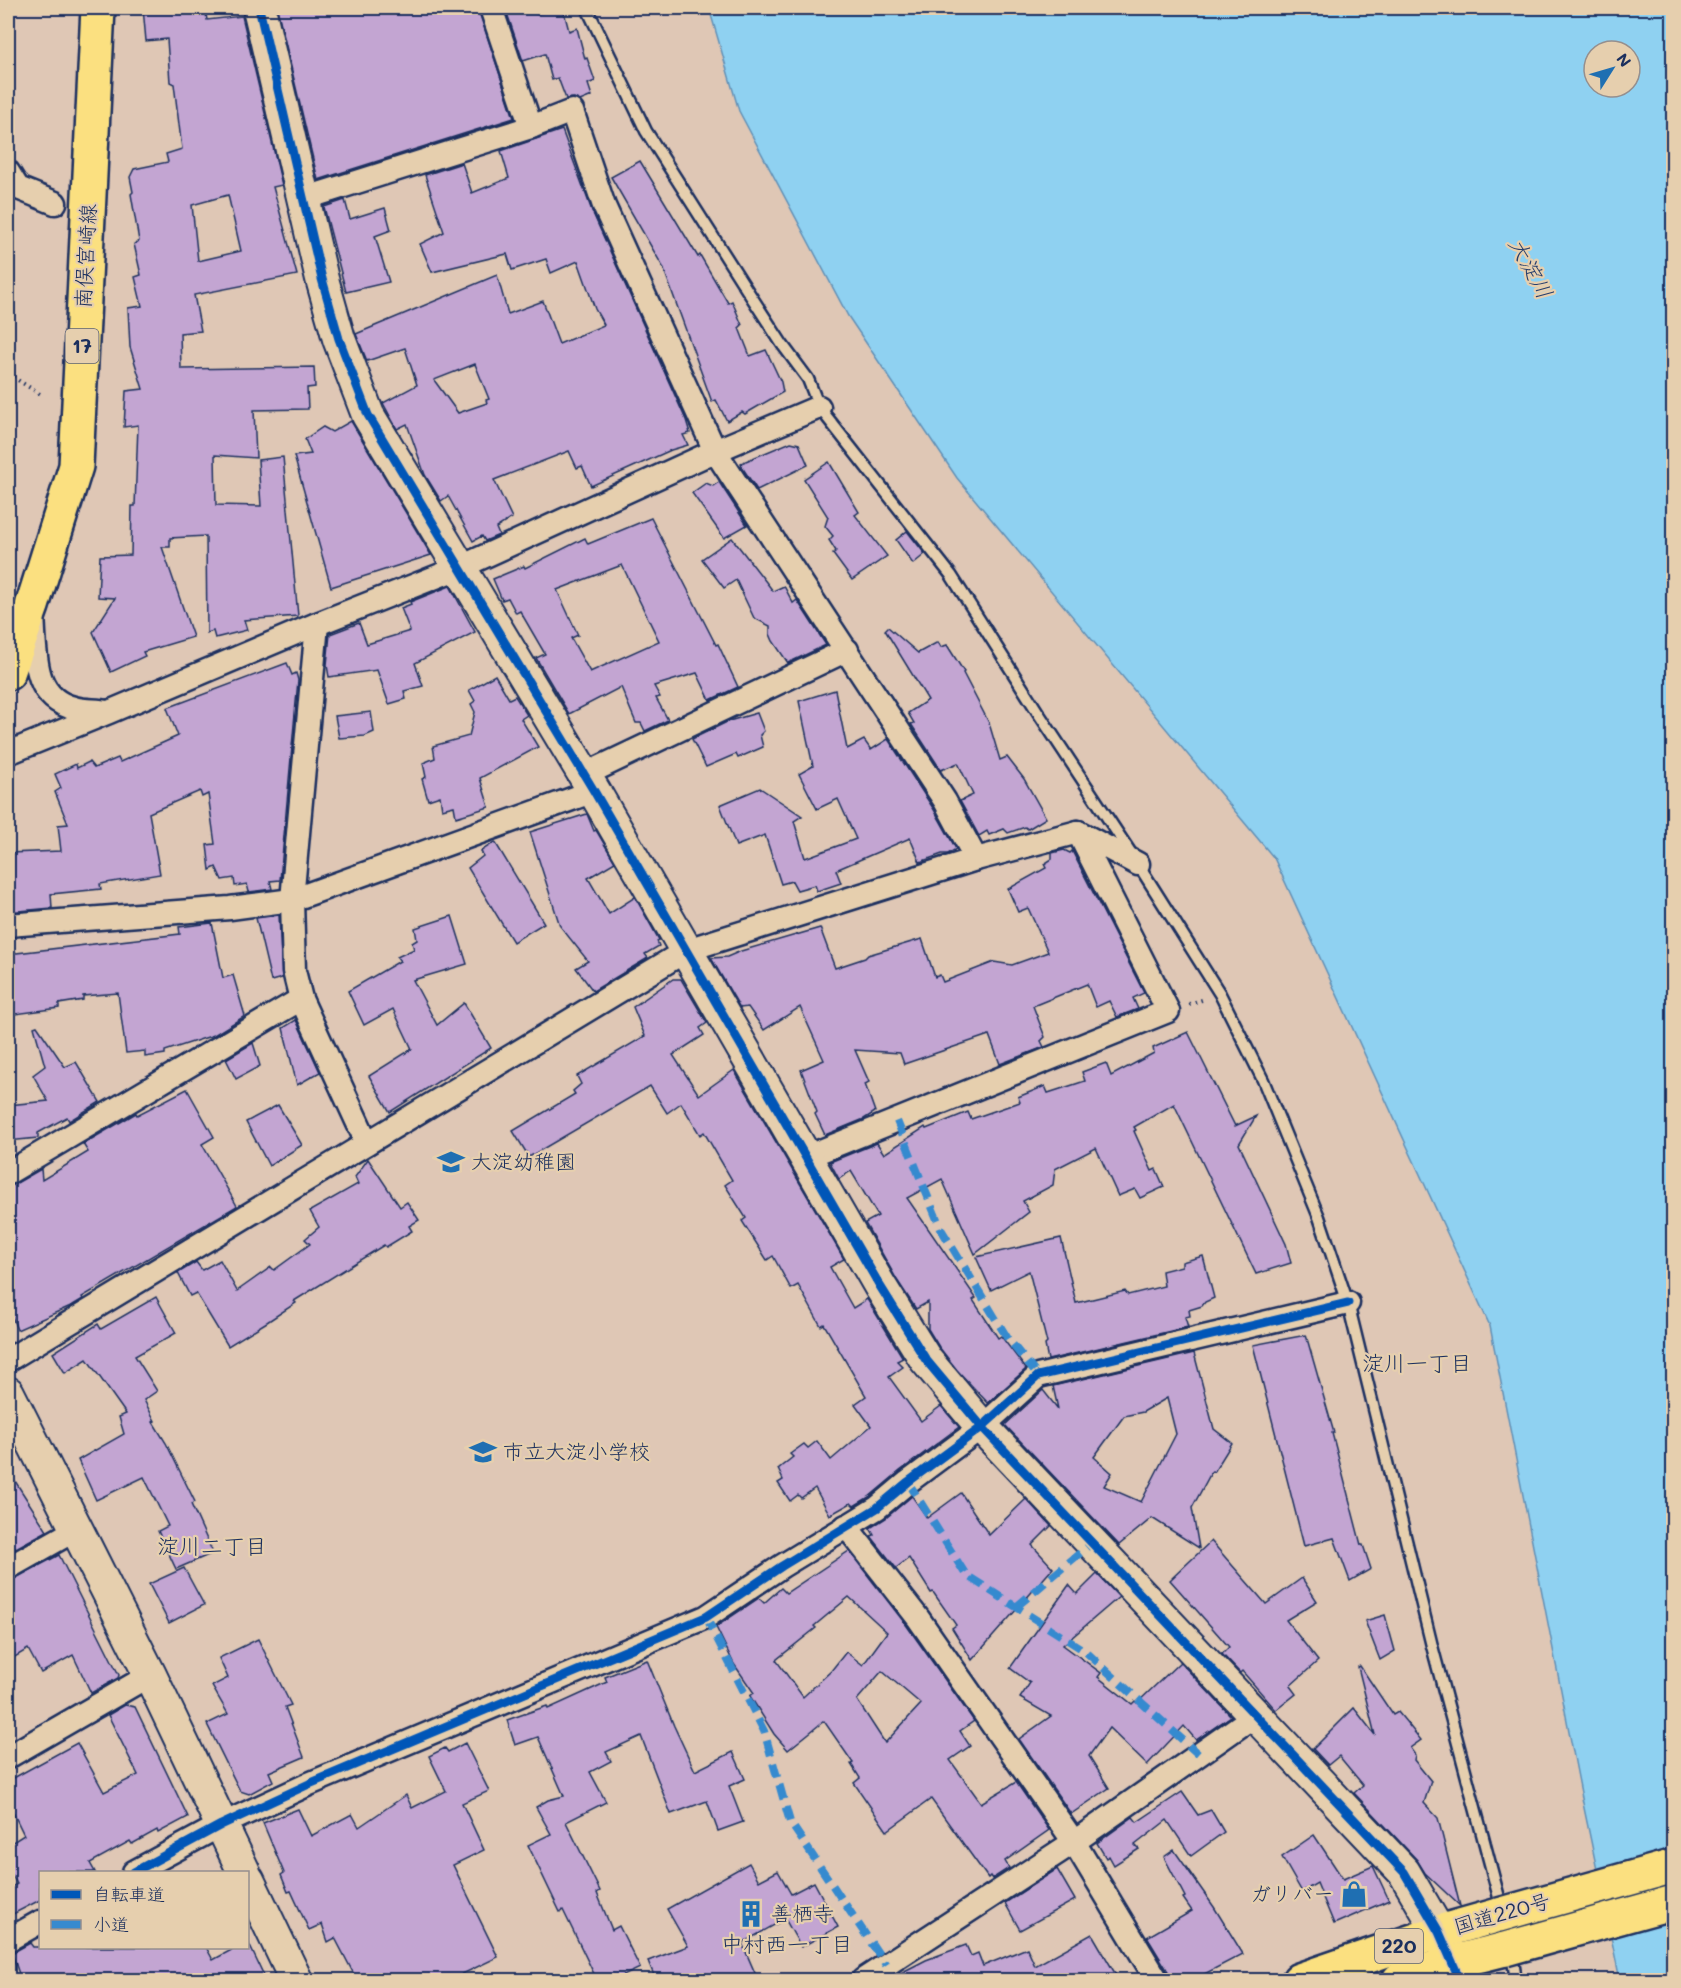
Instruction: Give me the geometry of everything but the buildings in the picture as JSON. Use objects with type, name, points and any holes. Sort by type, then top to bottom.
[{"type":"main road","name":"南俣宮崎線","points":[[8,673],[32,606],[76,466],[98,8]]},
{"type":"main road","name":"国道220号","points":[[1299,1980],[1439,1932],[1674,1866]]},
{"type":"main road","name":"国道220号","points":[[1399,1980],[1456,1971],[1504,1949],[1674,1902]]},
{"type":"street","points":[[258,8],[322,279],[339,339],[368,415],[589,783],[880,1286],[926,1360],[982,1427],[1404,1872],[1439,1932],[1456,1971]]},
{"type":"street","points":[[490,8],[531,127]]},
{"type":"street","points":[[303,199],[531,127],[572,111],[604,206],[715,451],[945,801],[976,859]]},
{"type":"street","points":[[8,172],[18,188],[56,203]]},
{"type":"street","points":[[8,753],[317,624],[461,567],[715,451],[819,407]]},
{"type":"street","points":[[32,606],[40,681],[55,701],[74,708],[109,712]]},
{"type":"street","points":[[317,624],[292,900],[294,971],[301,999],[367,1143]]},
{"type":"street","points":[[8,925],[197,911],[292,900],[589,783],[847,650]]},
{"type":"street","points":[[8,1360],[687,950],[976,859],[1078,832],[1138,864]]},
{"type":"street","points":[[806,1157],[1168,1011],[1078,832]]},
{"type":"street","points":[[8,1173],[301,999]]},
{"type":"street","points":[[136,1871],[221,1825],[309,1784],[706,1617],[877,1508],[982,1427],[1038,1376],[1348,1303]]},
{"type":"street","points":[[8,1393],[150,1675],[244,1871]]},
{"type":"street","points":[[846,1526],[918,1618],[1074,1842],[1157,1980]]},
{"type":"street","points":[[8,1568],[77,1529]]},
{"type":"street","points":[[8,1756],[150,1675]]},
{"type":"street","points":[[862,1980],[1074,1842],[1254,1716]]},
{"type":"street","points":[[249,1882],[296,1980]]},
{"type":"street","points":[[8,1940],[39,1923]]},
{"type":"lane","points":[[587,8],[646,131],[782,344],[808,379],[819,407],[951,575],[1220,994],[1263,1080],[1319,1217],[1348,1303],[1432,1646],[1509,1935],[1516,1980]]},
{"type":"path","points":[[8,374],[40,394]]},
{"type":"path","points":[[1168,1011],[1220,994]]},
{"type":"water","name":"大淀川","points":[[709,8],[1673,8],[1673,1980],[1620,1980],[1490,1326],[1274,858],[957,478],[848,316],[739,111]]},
{"type":"marked path","points":[[897,1121],[941,1229],[1008,1339],[1038,1376]]},
{"type":"marked path","points":[[908,1482],[966,1575],[1085,1651],[1198,1754]]},
{"type":"marked path","points":[[1016,1607],[1092,1543]]},
{"type":"marked path","points":[[706,1617],[764,1731],[790,1822],[886,1965]]},
{"type":"cycle path","points":[[259,8],[322,279],[339,339],[368,415],[594,791],[880,1286],[926,1360],[982,1427],[1404,1872],[1439,1932],[1460,1980]]},
{"type":"cycle path","points":[[136,1871],[221,1825],[309,1784],[706,1617],[782,1566],[877,1508],[982,1427],[1038,1376],[1348,1303]]},
{"type":"place","name":"大淀幼稚園","points":[[451,1162]]},
{"type":"place","name":"市立大淀小学校","points":[[483,1452]]},
{"type":"place","name":"ガリバー","points":[[1354,1894]]},
{"type":"place","name":"善栖寺","points":[[751,1914]]},
{"type":"district","name":"淀川一丁目","points":[[1417,1363]]},
{"type":"district","name":"淀川二丁目","points":[[212,1546]]},
{"type":"district","name":"中村西一丁目","points":[[787,1944]]}]
